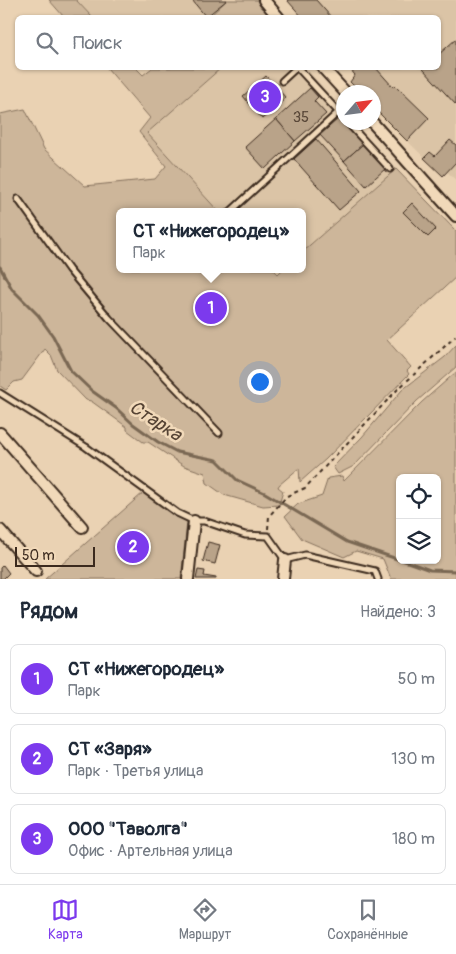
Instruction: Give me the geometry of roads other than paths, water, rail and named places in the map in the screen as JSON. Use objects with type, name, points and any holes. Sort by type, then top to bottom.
[{"type":"street","points":[[264,0],[276,15]]},
{"type":"street","points":[[325,70],[339,85]]},
{"type":"street","points":[[379,130],[456,216]]},
{"type":"street","points":[[0,433],[82,527]]},
{"type":"street","points":[[188,577],[194,521]]},
{"type":"street","points":[[0,530],[36,571]]},
{"type":"street","points":[[283,579],[284,560]]},
{"type":"lane","points":[[282,81],[295,70]]},
{"type":"lane","points":[[299,70],[336,110]]},
{"type":"lane","points":[[234,208],[336,114]]},
{"type":"lane","points":[[354,130],[390,169]]},
{"type":"lane","points":[[18,199],[69,270],[109,318],[219,433]]},
{"type":"lane","points":[[0,393],[86,447],[177,513],[194,521],[204,520],[244,535],[268,536],[284,560],[305,555],[376,571],[378,579]]},
{"type":"waterway","name":"Старка","points":[[0,267],[12,289],[38,315],[53,336],[71,371],[92,391],[116,408],[133,424],[158,442],[177,452],[217,460],[237,480],[265,493],[347,542],[396,559]]},
{"type":"waterway","name":"Старка","points":[[413,564],[430,570],[456,571]]},
{"type":"place","name":"ООО \"Таволга\"","points":[[265,97]]},
{"type":"place","name":"СТ «Нижегородец»","points":[[211,308]]},
{"type":"place","name":"СТ «Заря»","points":[[133,547]]}]
